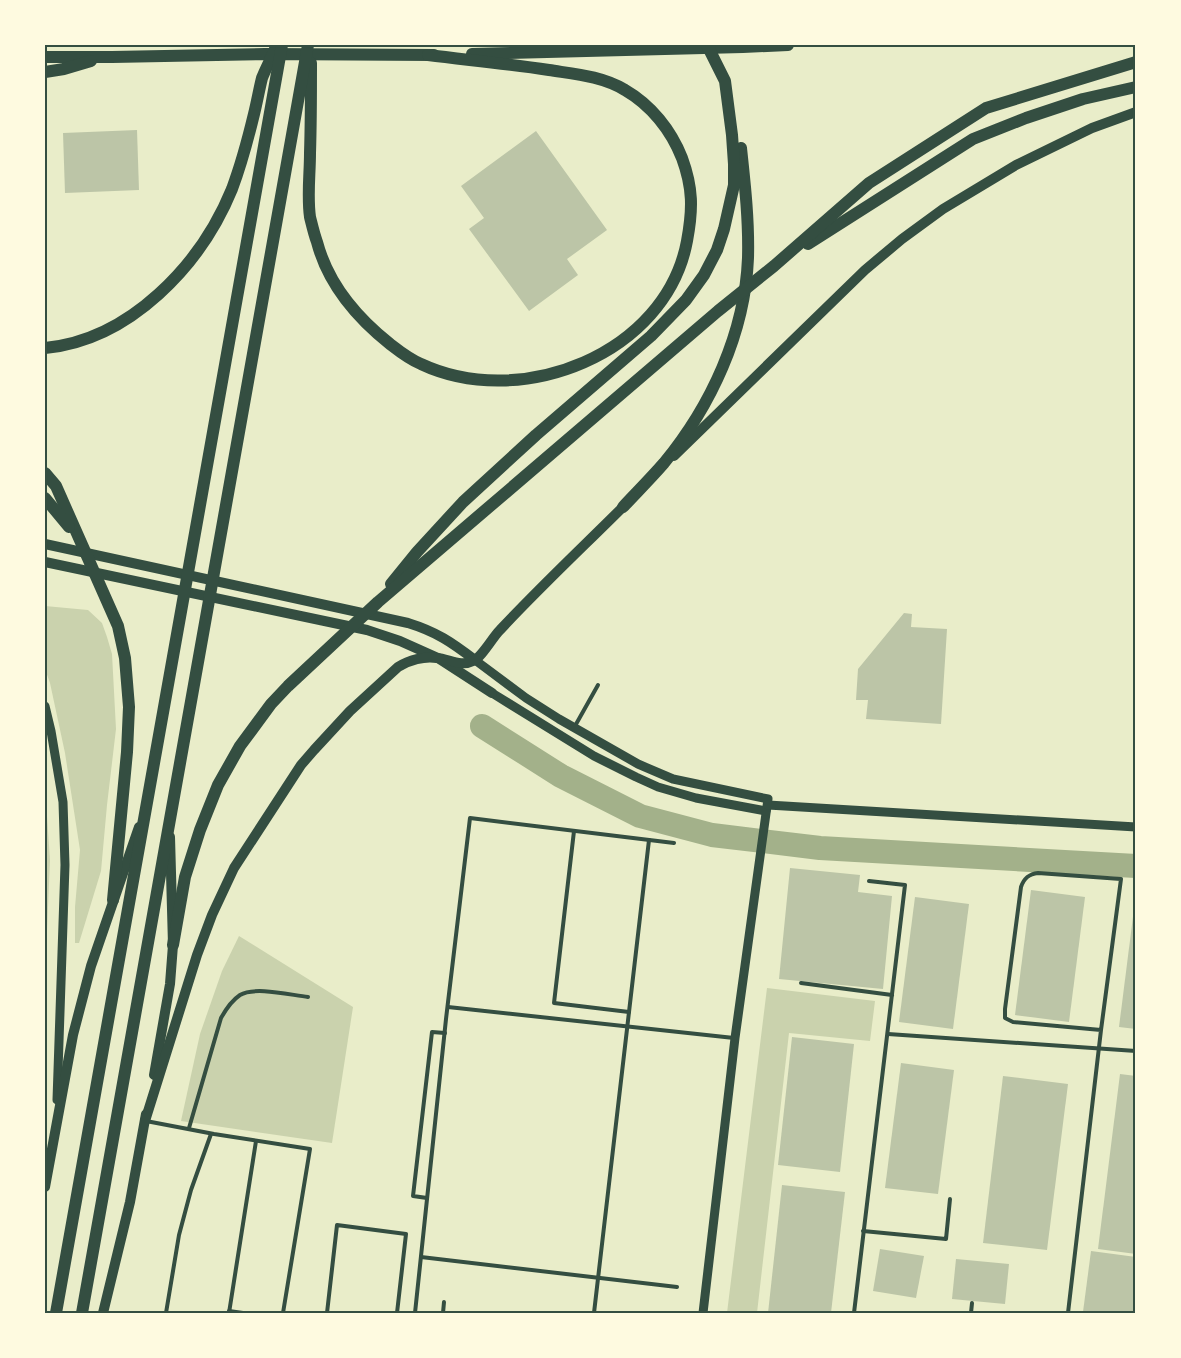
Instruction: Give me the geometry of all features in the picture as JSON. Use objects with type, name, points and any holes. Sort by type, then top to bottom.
[{"type":"highway","points":[[45,348],[78,342],[109,329],[164,290],[184,269],[213,228],[232,189],[262,78],[279,45]]},
{"type":"highway","points":[[56,1313],[279,45]]},
{"type":"highway","points":[[310,45],[310,215],[317,245],[327,270],[353,309],[375,331],[403,354],[421,364],[461,377],[482,380],[504,380],[558,372],[598,356],[621,342],[658,304],[672,283],[684,256],[690,228],[692,195],[678,148],[668,130],[641,101],[604,80],[513,65],[428,55]]},
{"type":"highway","points":[[82,1313],[310,45]]},
{"type":"highway","points":[[623,507],[664,462],[708,399],[736,330],[743,298],[748,260],[748,213],[740,139],[735,111],[725,81],[706,45]]},
{"type":"highway","points":[[45,57],[265,54],[428,55],[788,45]]},
{"type":"highway","points":[[45,72],[112,57]]},
{"type":"highway","points":[[173,945],[185,877],[200,830],[219,785],[240,746],[271,704],[288,686],[378,602],[869,183],[986,108],[1136,62]]},
{"type":"highway","points":[[378,602],[417,552],[463,502],[536,435],[651,336],[686,300],[704,275],[717,250],[724,229],[734,185],[732,135],[725,81]]},
{"type":"highway","points":[[774,266],[973,139],[1083,99],[1136,87]]},
{"type":"highway","points":[[45,472],[56,486],[118,626],[125,658],[129,707],[127,752],[113,900]]},
{"type":"highway","points":[[45,498],[80,543]]},
{"type":"main road","points":[[145,1120],[197,955],[212,915],[234,868],[301,765],[350,711],[406,662],[429,657],[466,663],[475,660],[498,632],[623,507],[865,270],[902,239],[943,209],[1016,165],[1092,128],[1136,112]]},
{"type":"main road","points":[[45,544],[408,623],[432,631],[475,660]]},
{"type":"main road","points":[[45,562],[367,630],[438,658],[492,693]]},
{"type":"main road","points":[[45,1187],[76,1023],[91,966],[137,832],[149,789]]},
{"type":"main road","points":[[103,1313],[130,1202],[170,984],[173,945],[170,836],[175,793]]},
{"type":"street","points":[[475,660],[526,698],[574,728],[658,773],[767,805]]},
{"type":"street","points":[[492,693],[594,756],[658,787],[696,798],[767,805],[1136,827]]},
{"type":"street","points":[[45,706],[63,802],[65,865],[56,1120]]},
{"type":"street","points":[[703,1313],[735,1038],[767,805]]},
{"type":"lane","points":[[574,728],[598,685]]},
{"type":"lane","points":[[415,1313],[470,818],[674,843]]},
{"type":"lane","points":[[574,831],[554,1003],[629,1012]]},
{"type":"lane","points":[[594,1313],[650,840]]},
{"type":"lane","points":[[1068,1313],[1121,879],[1038,873],[1029,875],[1021,887],[1005,1018],[1012,1022],[1101,1030]]},
{"type":"lane","points":[[854,1313],[905,885],[869,881]]},
{"type":"lane","points":[[801,983],[892,994]]},
{"type":"lane","points":[[189,1128],[221,1018],[230,1004],[242,994],[251,992],[308,997]]},
{"type":"lane","points":[[448,1007],[735,1038]]},
{"type":"lane","points":[[427,1198],[413,1196],[432,1032],[445,1033]]},
{"type":"lane","points":[[888,1034],[1136,1051]]},
{"type":"lane","points":[[145,1120],[310,1149],[283,1313]]},
{"type":"lane","points":[[166,1313],[181,1227],[211,1133]]},
{"type":"lane","points":[[243,1313],[229,1312],[256,1141]]},
{"type":"lane","points":[[863,1231],[946,1239],[950,1199]]},
{"type":"lane","points":[[327,1313],[337,1225],[406,1234],[397,1313]]},
{"type":"lane","points":[[421,1257],[677,1287]]},
{"type":"lane","points":[[443,1313],[444,1302]]},
{"type":"lane","points":[[971,1313],[972,1303]]},
{"type":"green space","points":[[45,606],[88,610],[102,623],[112,654],[116,729],[101,871],[79,943],[75,943],[75,907],[80,850],[65,753],[45,669]]},
{"type":"green space","points":[[45,787],[50,860],[45,978]]},
{"type":"green space","points":[[239,936],[353,1007],[332,1143],[181,1121],[200,1034],[222,971]]},
{"type":"green space","points":[[767,988],[875,1001],[870,1041],[789,1033],[757,1313],[727,1313]]},
{"type":"building","points":[[137,130],[139,190],[65,193],[63,133]]},
{"type":"building","points":[[536,131],[607,230],[567,259],[578,275],[529,311],[469,229],[484,218],[461,186]]},
{"type":"building","points":[[904,613],[912,614],[911,627],[947,629],[941,724],[866,719],[868,700],[856,700],[858,669]]},
{"type":"building","points":[[790,868],[860,875],[858,892],[892,896],[883,989],[779,979]]},
{"type":"building","points":[[1031,890],[1085,897],[1069,1022],[1015,1015]]},
{"type":"building","points":[[915,897],[969,904],[953,1029],[899,1022]]},
{"type":"building","points":[[1136,902],[1136,1029],[1119,1027]]},
{"type":"building","points":[[792,1037],[854,1044],[840,1172],[778,1165]]},
{"type":"building","points":[[901,1063],[954,1070],[938,1194],[885,1188]]},
{"type":"building","points":[[1120,1074],[1136,1076],[1136,1254],[1098,1249]]},
{"type":"building","points":[[1003,1076],[1068,1084],[1047,1250],[983,1243]]},
{"type":"building","points":[[782,1185],[845,1192],[831,1313],[768,1313]]},
{"type":"building","points":[[880,1249],[924,1256],[916,1298],[873,1291]]},
{"type":"building","points":[[1091,1251],[1136,1257],[1136,1313],[1083,1312]]},
{"type":"building","points":[[956,1259],[1009,1264],[1005,1304],[952,1299]]},
{"type":"waterway","points":[[482,726],[561,776],[640,816],[712,835],[820,848],[1136,866]]}]
